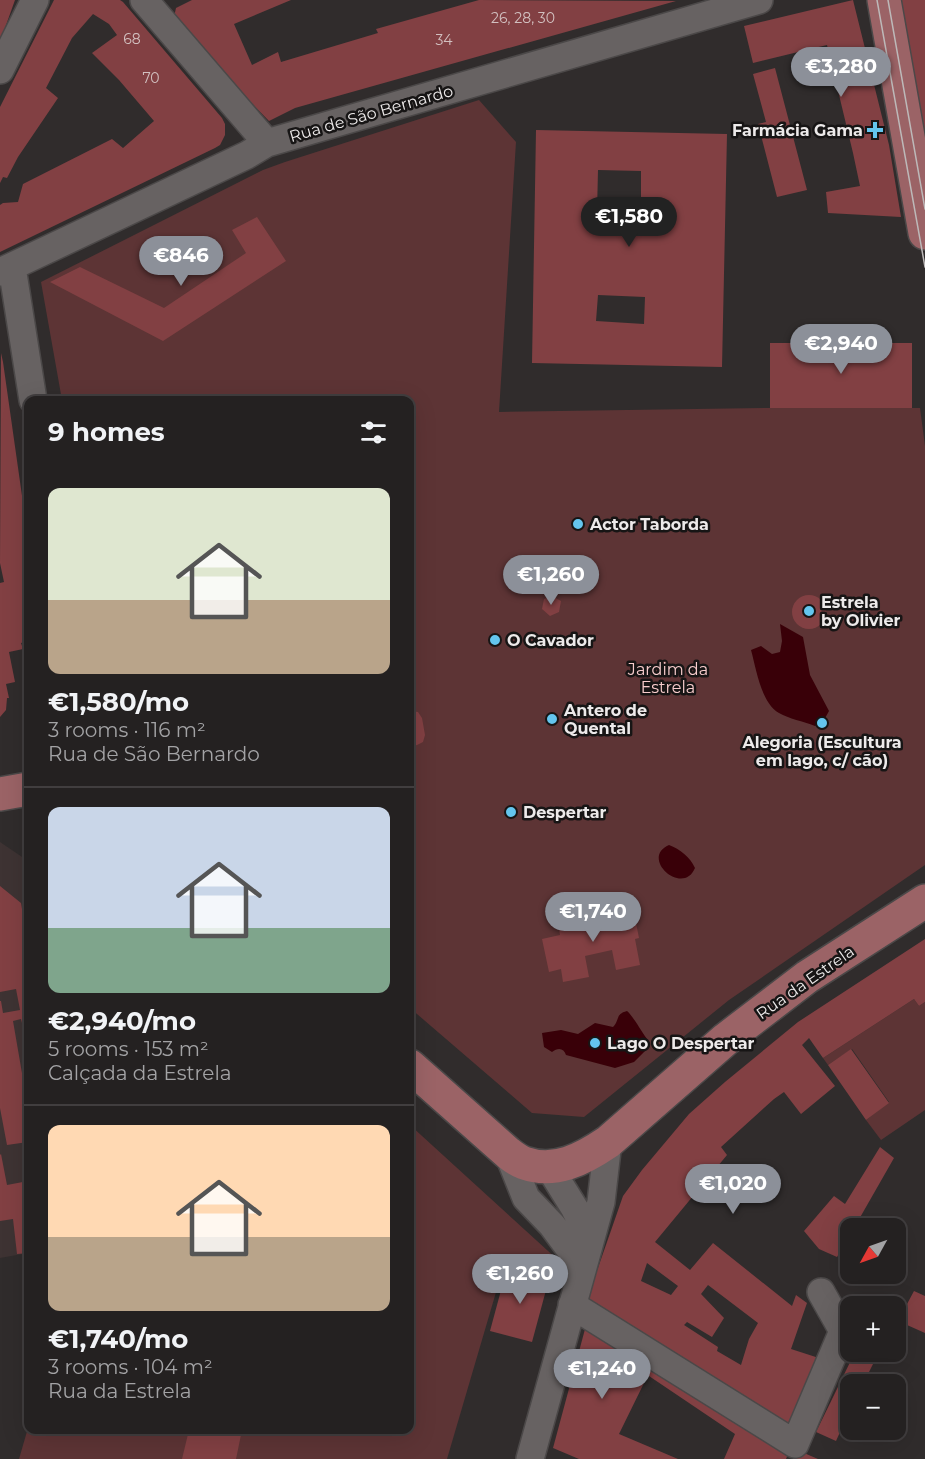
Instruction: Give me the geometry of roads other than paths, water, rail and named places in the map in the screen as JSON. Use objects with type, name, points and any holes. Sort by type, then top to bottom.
[{"type":"main road","points":[[884,0],[925,233]]},
{"type":"main road","points":[[0,794],[24,790]]},
{"type":"main road","name":"Rua da Estrela","points":[[560,1165],[587,1156],[608,1142],[726,1039],[798,984],[925,901]]},
{"type":"main road","points":[[414,1070],[508,1153],[524,1163],[560,1165]]},
{"type":"street","points":[[0,70],[35,0]]},
{"type":"street","name":"Rua de São Bernardo","points":[[6,269],[267,144],[759,0]]},
{"type":"street","points":[[147,1],[267,144]]},
{"type":"street","points":[[6,269],[32,396]]},
{"type":"street","points":[[530,1459],[601,1202],[608,1142]]},
{"type":"street","points":[[508,1153],[526,1198],[552,1226],[583,1267]]},
{"type":"street","points":[[560,1165],[575,1209],[590,1240]]},
{"type":"street","points":[[572,1305],[795,1444],[843,1331],[821,1292]]},
{"type":"tram line","points":[[877,0],[925,267]]},
{"type":"tram line","points":[[888,0],[925,209]]},
{"type":"place","name":"Farmácia Gama","points":[[875,130]]},
{"type":"place","name":"Actor Taborda","points":[[578,524]]},
{"type":"place","name":"Estrela by Olivier","points":[[809,611]]},
{"type":"place","name":"O Cavador","points":[[495,640]]},
{"type":"place","name":"Antero de Quental","points":[[552,719]]},
{"type":"place","name":"Alegoria (Escultura em lago, c/ cão)","points":[[822,723]]},
{"type":"place","name":"Despertar","points":[[511,812]]},
{"type":"place","name":"Lago O Despertar","points":[[595,1043]]},
{"type":"park label","name":"Jardim da Estrela","points":[[668,678]]}]
